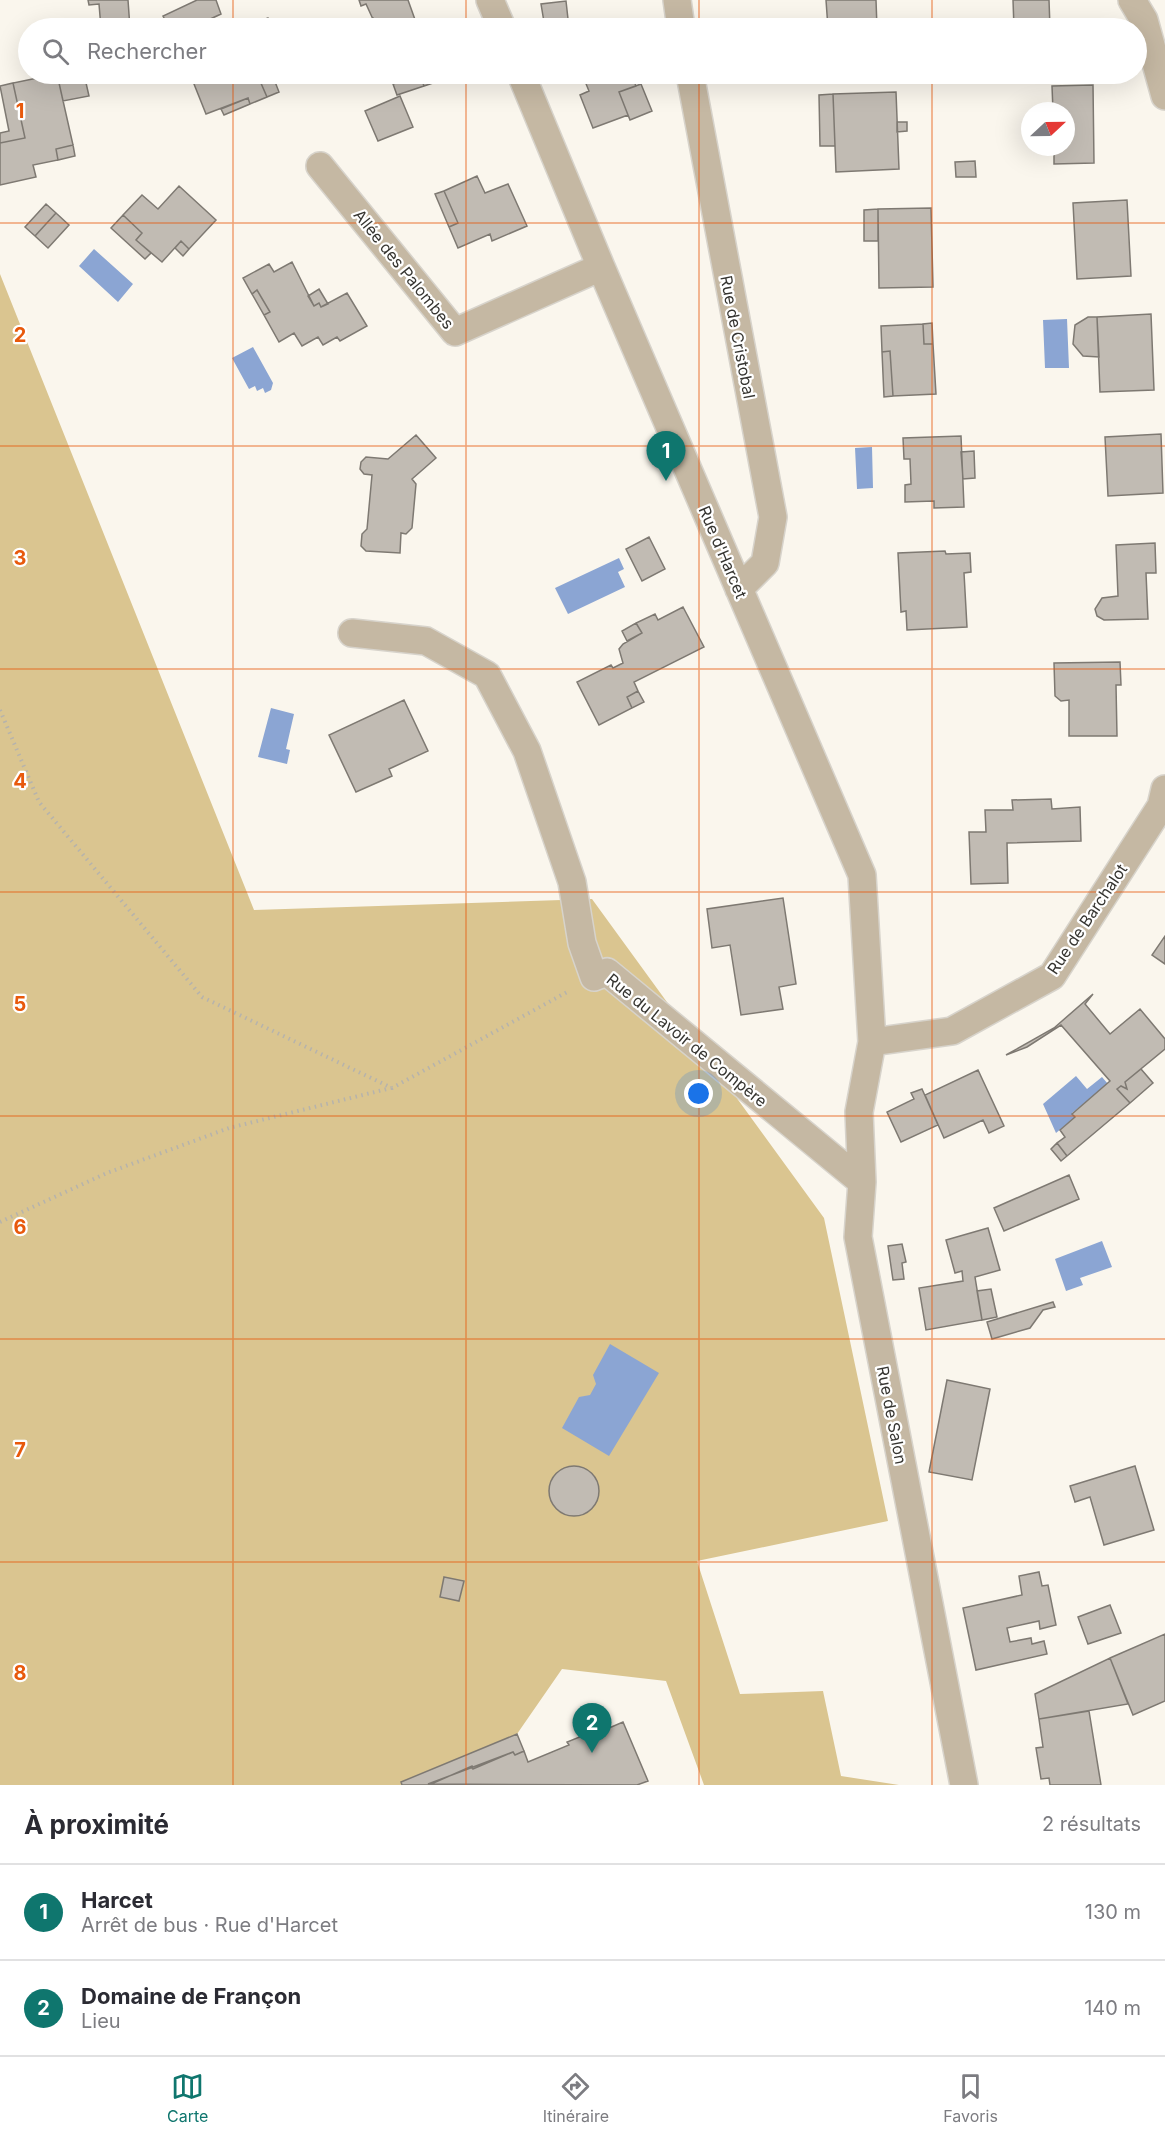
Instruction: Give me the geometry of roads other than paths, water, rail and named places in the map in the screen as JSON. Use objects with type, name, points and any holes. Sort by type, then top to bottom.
[{"type":"street","points":[[490,0],[498,18]]},
{"type":"street","points":[[676,0],[679,18]]},
{"type":"street","points":[[1132,0],[1143,18]]},
{"type":"street","points":[[1147,31],[1165,96]]},
{"type":"street","name":"Rue d'Harcet","points":[[525,84],[601,267],[862,874],[872,1042]]},
{"type":"street","name":"Rue de Cristobal","points":[[692,84],[773,517],[765,563],[739,590]]},
{"type":"street","name":"Allée des Palombes","points":[[320,166],[455,332],[601,267]]},
{"type":"street","name":"Rue du Lavoir de Compère","points":[[352,633],[426,641],[488,675],[527,751],[572,882],[582,943],[594,977],[607,972],[862,1182]]},
{"type":"street","name":"Rue de Barchalot","points":[[872,1042],[952,1031],[1052,976],[1161,806],[1165,789]]},
{"type":"street","name":"Rue de Salon","points":[[872,1042],[859,1112],[862,1182],[858,1236],[964,1785]]},
{"type":"water","points":[[94,249],[133,284],[118,302],[79,266]]},
{"type":"water","points":[[1067,319],[1069,368],[1045,368],[1043,320]]},
{"type":"water","points":[[253,347],[273,383],[271,390],[265,393],[263,388],[257,391],[255,386],[249,389],[232,358]]},
{"type":"water","points":[[872,447],[873,488],[857,489],[855,448]]},
{"type":"water","points":[[619,558],[624,569],[618,572],[625,587],[568,614],[555,588]]},
{"type":"water","points":[[271,708],[294,714],[286,749],[290,750],[287,764],[258,757]]},
{"type":"water","points":[[1076,1076],[1087,1089],[1102,1077],[1108,1084],[1072,1113],[1075,1117],[1056,1133],[1043,1104]]},
{"type":"water","points":[[1102,1241],[1112,1267],[1080,1278],[1083,1285],[1066,1291],[1055,1259]]},
{"type":"water","points":[[610,1344],[659,1373],[609,1456],[562,1428],[579,1397],[590,1395],[596,1384],[593,1375]]},
{"type":"place","name":"Harcet","points":[[666,481]]},
{"type":"place","name":"Domaine de Françon","points":[[592,1753]]}]
